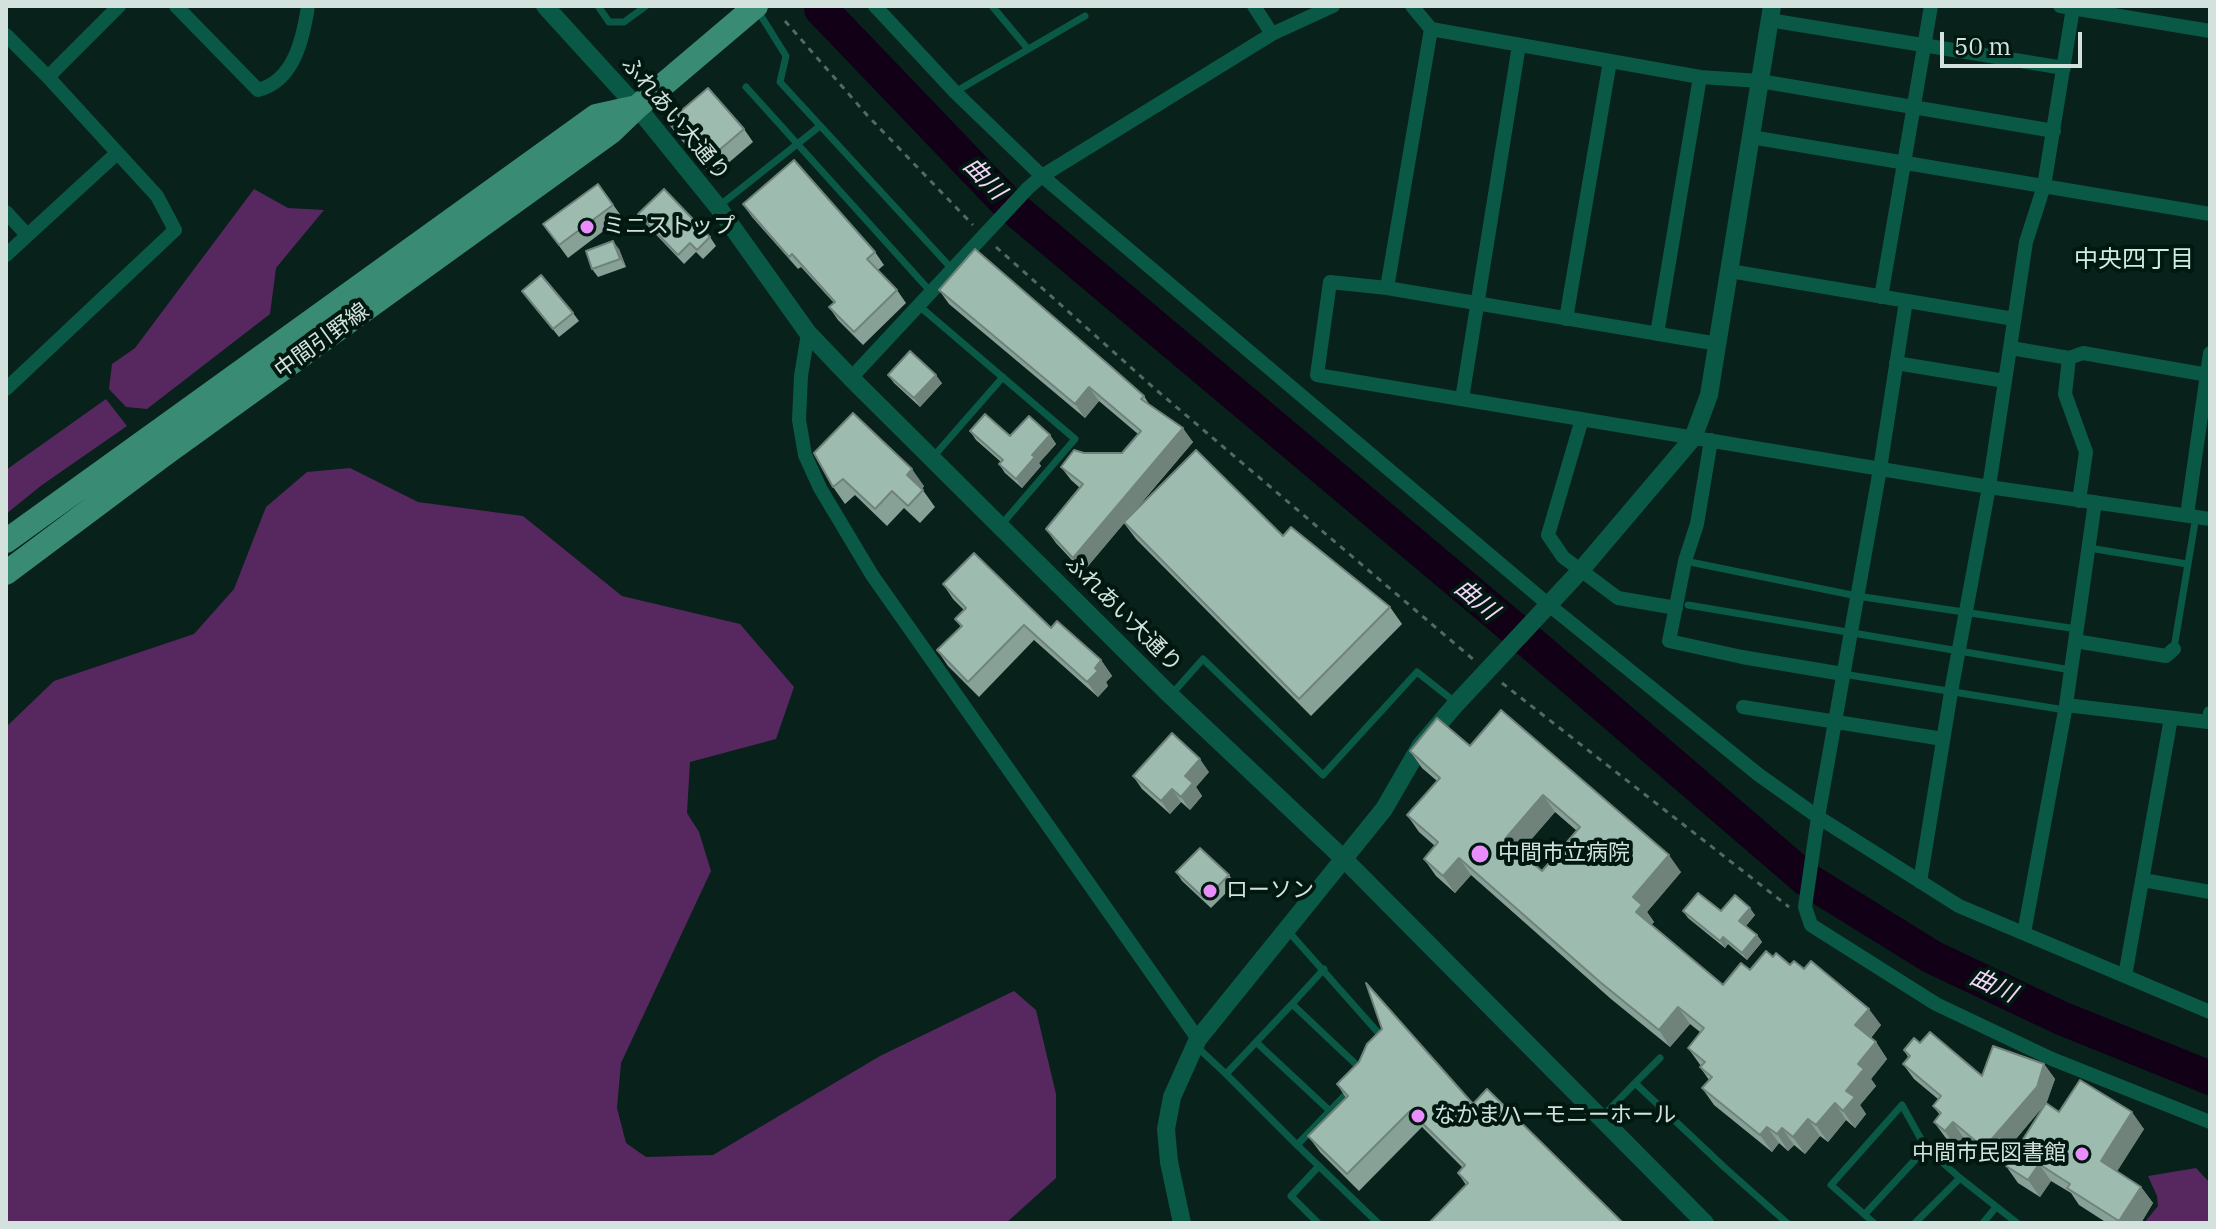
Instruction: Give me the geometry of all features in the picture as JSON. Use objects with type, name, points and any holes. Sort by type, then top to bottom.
[{"type":"main road","name":"中間引野線","points":[[6,573],[165,454],[611,132],[755,6]]},
{"type":"main road","name":"中間引野線","points":[[6,541],[596,116],[637,107]]},
{"type":"street","points":[[48,77],[119,6]]},
{"type":"street","points":[[176,6],[258,90],[273,86],[295,61],[308,6]]},
{"type":"street","name":"ふれあい大通り","points":[[545,6],[637,107],[718,207],[808,333],[1170,695],[1345,860],[1705,1223]]},
{"type":"street","points":[[875,6],[955,92],[1042,176],[1544,610],[1818,821],[1959,906],[2210,1012]]},
{"type":"street","points":[[1254,6],[1272,34]]},
{"type":"street","points":[[851,378],[1042,176],[1272,34],[1333,6]]},
{"type":"street","points":[[1412,6],[1431,29],[1700,77],[1760,81],[2054,131]]},
{"type":"street","points":[[1881,297],[1931,6]]},
{"type":"street","points":[[1920,882],[1989,487],[2026,242],[2044,186],[2054,131],[2064,68],[2066,7],[2210,31]]},
{"type":"street","points":[[1843,674],[1669,641],[1682,606],[1685,561],[1697,524],[1702,439],[1771,13],[1925,45],[2064,68]]},
{"type":"street","points":[[1387,288],[1431,29]]},
{"type":"street","points":[[6,35],[12,53],[48,77],[157,196],[175,230],[6,389]]},
{"type":"street","points":[[1462,399],[1519,45]]},
{"type":"street","points":[[1566,319],[1610,61]]},
{"type":"street","points":[[1657,334],[1700,77]]},
{"type":"street","points":[[1751,137],[2210,214]]},
{"type":"street","points":[[6,255],[116,154]]},
{"type":"street","points":[[6,212],[27,235]]},
{"type":"street","points":[[1730,271],[2014,319]]},
{"type":"street","points":[[1718,344],[1387,288],[1330,282],[1317,375],[1989,487],[2197,517],[2210,353]]},
{"type":"street","points":[[1906,301],[1818,821],[1805,907],[1811,925],[1936,1004],[2052,1059],[2210,1122]]},
{"type":"street","points":[[808,333],[801,376],[799,420],[805,455],[820,488],[872,575],[1197,1042]]},
{"type":"street","points":[[2011,348],[2069,358],[2083,353],[2208,375]]},
{"type":"street","points":[[2069,358],[2065,394],[2086,452],[2079,501]]},
{"type":"street","points":[[1896,363],[2005,381]]},
{"type":"street","points":[[1582,419],[1548,535],[1563,557],[1618,598],[1682,606]]},
{"type":"street","points":[[1182,1223],[1169,1162],[1166,1129],[1172,1097],[1197,1042],[1384,809],[1421,745],[1702,439]]},
{"type":"street","points":[[2024,933],[2066,707],[2095,502]]},
{"type":"street","points":[[2076,635],[2166,656],[2174,649]]},
{"type":"street","points":[[1743,707],[1943,739]]},
{"type":"street","points":[[2066,707],[2208,722],[2210,713]]},
{"type":"street","points":[[2125,976],[2171,718]]},
{"type":"street","points":[[2143,880],[2210,892]]},
{"type":"lane","points":[[598,6],[609,22],[624,22],[646,6]]},
{"type":"lane","points":[[755,6],[786,56],[780,82],[952,269]]},
{"type":"lane","points":[[992,6],[1028,49]]},
{"type":"lane","points":[[955,92],[1085,16]]},
{"type":"lane","points":[[746,87],[931,292]]},
{"type":"lane","points":[[718,207],[820,126]]},
{"type":"lane","points":[[918,305],[1075,439],[1000,527]]},
{"type":"lane","points":[[932,459],[1003,377]]},
{"type":"lane","points":[[2174,649],[2197,517]]},
{"type":"lane","points":[[2089,548],[2187,564]]},
{"type":"lane","points":[[1685,561],[1857,596],[1967,611],[2076,635]]},
{"type":"lane","points":[[1682,606],[2071,670]]},
{"type":"lane","points":[[1170,695],[1203,659],[1323,775],[1417,672],[1456,704]]},
{"type":"lane","points":[[1843,674],[2066,707]]},
{"type":"lane","points":[[1288,931],[1382,1037],[1376,1049]]},
{"type":"lane","points":[[1226,1074],[1324,969]]},
{"type":"lane","points":[[1292,1004],[1366,1074]]},
{"type":"lane","points":[[1197,1042],[1378,1223]]},
{"type":"lane","points":[[1256,1042],[1330,1111]]},
{"type":"lane","points":[[1600,1119],[1660,1058]]},
{"type":"lane","points":[[1297,1145],[1366,1074],[1371,1062]]},
{"type":"lane","points":[[1635,1083],[1787,1223]]},
{"type":"lane","points":[[1874,1223],[1831,1185],[1902,1105],[1926,1148],[2017,1223]]},
{"type":"lane","points":[[1865,1214],[1926,1148]]},
{"type":"lane","points":[[1318,1223],[1291,1196],[1319,1166]]},
{"type":"lane","points":[[1915,1223],[1960,1178]]},
{"type":"lane","points":[[1983,1223],[1996,1207]]},
{"type":"path","points":[[785,21],[867,115],[983,236],[1154,388],[1811,925]]},
{"type":"shaded area","points":[[254,189],[288,208],[324,210],[276,268],[270,314],[147,409],[126,407],[109,389],[112,364],[135,348]]},
{"type":"shaded area","points":[[106,399],[127,426],[6,514],[6,470]]},
{"type":"shaded area","points":[[350,468],[418,502],[523,516],[622,596],[740,624],[794,687],[776,739],[690,762],[687,813],[699,832],[711,871],[621,1063],[617,1108],[626,1143],[646,1157],[713,1155],[880,1056],[1014,991],[1036,1010],[1056,1094],[1056,1178],[1006,1223],[6,1223],[6,727],[54,681],[194,634],[234,589],[266,507],[307,472]]},
{"type":"shaded area","points":[[2196,1168],[2210,1183],[2210,1223],[2144,1223],[2158,1206],[2148,1176]]},
{"type":"building","points":[[708,88],[744,129],[704,163],[668,122]]},
{"type":"building","points":[[794,160],[875,252],[867,259],[897,290],[854,332],[829,307],[835,302],[792,254],[789,257],[743,204]]},
{"type":"building","points":[[598,184],[613,205],[559,245],[543,224]]},
{"type":"building","points":[[664,189],[710,237],[697,250],[690,243],[678,255],[638,214]]},
{"type":"building","points":[[613,241],[620,259],[592,269],[586,251]]},
{"type":"building","points":[[975,249],[1144,396],[1141,399],[1183,428],[1073,558],[1046,529],[1083,484],[1061,467],[1074,450],[1122,453],[1141,431],[1089,387],[1075,404],[939,290]]},
{"type":"building","points":[[541,275],[573,313],[553,329],[522,291]]},
{"type":"building","points":[[910,351],[936,375],[914,398],[888,375]]},
{"type":"building","points":[[853,413],[912,469],[907,475],[923,490],[908,506],[892,491],[875,509],[843,479],[833,487],[814,453]]},
{"type":"building","points":[[985,414],[1010,436],[1029,416],[1050,435],[1016,479],[999,464],[1003,460],[970,431]]},
{"type":"building","points":[[1196,450],[1283,536],[1291,527],[1390,607],[1299,699],[1124,522]]},
{"type":"building","points":[[974,553],[1051,628],[1057,621],[1101,660],[1095,668],[1098,671],[1087,682],[1024,625],[968,682],[937,650],[962,626],[955,619],[966,608],[943,584]]},
{"type":"building","points":[[1501,710],[1669,855],[1633,897],[1642,905],[1636,912],[1723,985],[1741,963],[1750,970],[1766,951],[1773,957],[1776,953],[1790,965],[1794,961],[1804,969],[1811,961],[1869,1009],[1855,1025],[1876,1042],[1858,1064],[1864,1069],[1846,1091],[1855,1097],[1843,1111],[1835,1103],[1816,1125],[1808,1119],[1793,1137],[1782,1128],[1777,1134],[1767,1127],[1760,1135],[1702,1088],[1712,1077],[1700,1067],[1705,1062],[1688,1048],[1704,1028],[1678,1007],[1659,1030],[1459,858],[1443,876],[1424,859],[1438,842],[1407,815],[1440,778],[1410,751],[1437,718],[1470,746]],"holes":[[[1543,795],[1580,827],[1542,871],[1505,839]]]},
{"type":"building","points":[[1172,733],[1200,759],[1185,776],[1193,783],[1181,797],[1172,789],[1161,801],[1133,776]]},
{"type":"building","name":"ローソン","points":[[1200,848],[1229,875],[1205,899],[1176,872]]},
{"type":"building","points":[[1698,893],[1721,911],[1735,895],[1750,908],[1739,921],[1757,935],[1742,953],[1723,937],[1720,941],[1683,911]]},
{"type":"building","name":"なかまハーモニーホール","points":[[1366,983],[1473,1104],[1487,1089],[1623,1223],[1429,1223],[1468,1183],[1458,1173],[1465,1165],[1410,1111],[1347,1174],[1308,1136],[1348,1096],[1337,1084],[1359,1062],[1367,1044],[1382,1029]]},
{"type":"building","points":[[1930,1032],[1982,1076],[1993,1046],[2044,1064],[2037,1087],[1984,1148],[1953,1122],[1945,1131],[1934,1122],[1941,1113],[1933,1106],[1941,1096],[1903,1064],[1910,1056],[1904,1050],[1914,1038],[1920,1043]]},
{"type":"building","name":"中間市民図書館","points":[[2080,1080],[2132,1112],[2101,1161],[2141,1187],[2119,1221],[2067,1188],[2070,1184],[2039,1164],[2028,1180],[2006,1166],[2046,1103],[2059,1112]]},
{"type":"waterway","name":"曲川","points":[[821,9],[1005,201],[1537,648],[1806,879],[1932,957],[2061,1018],[2210,1078]]},
{"type":"place","name":"ミニストップ","points":[[587,227]]},
{"type":"place","name":"中間市立病院","points":[[1480,854]]},
{"type":"place","name":"ローソン","points":[[1210,891]]},
{"type":"place","name":"なかまハーモニーホール","points":[[1418,1116]]},
{"type":"place","name":"中間市民図書館","points":[[2082,1154]]},
{"type":"district","name":"中央四丁目","points":[[2134,260]]}]
